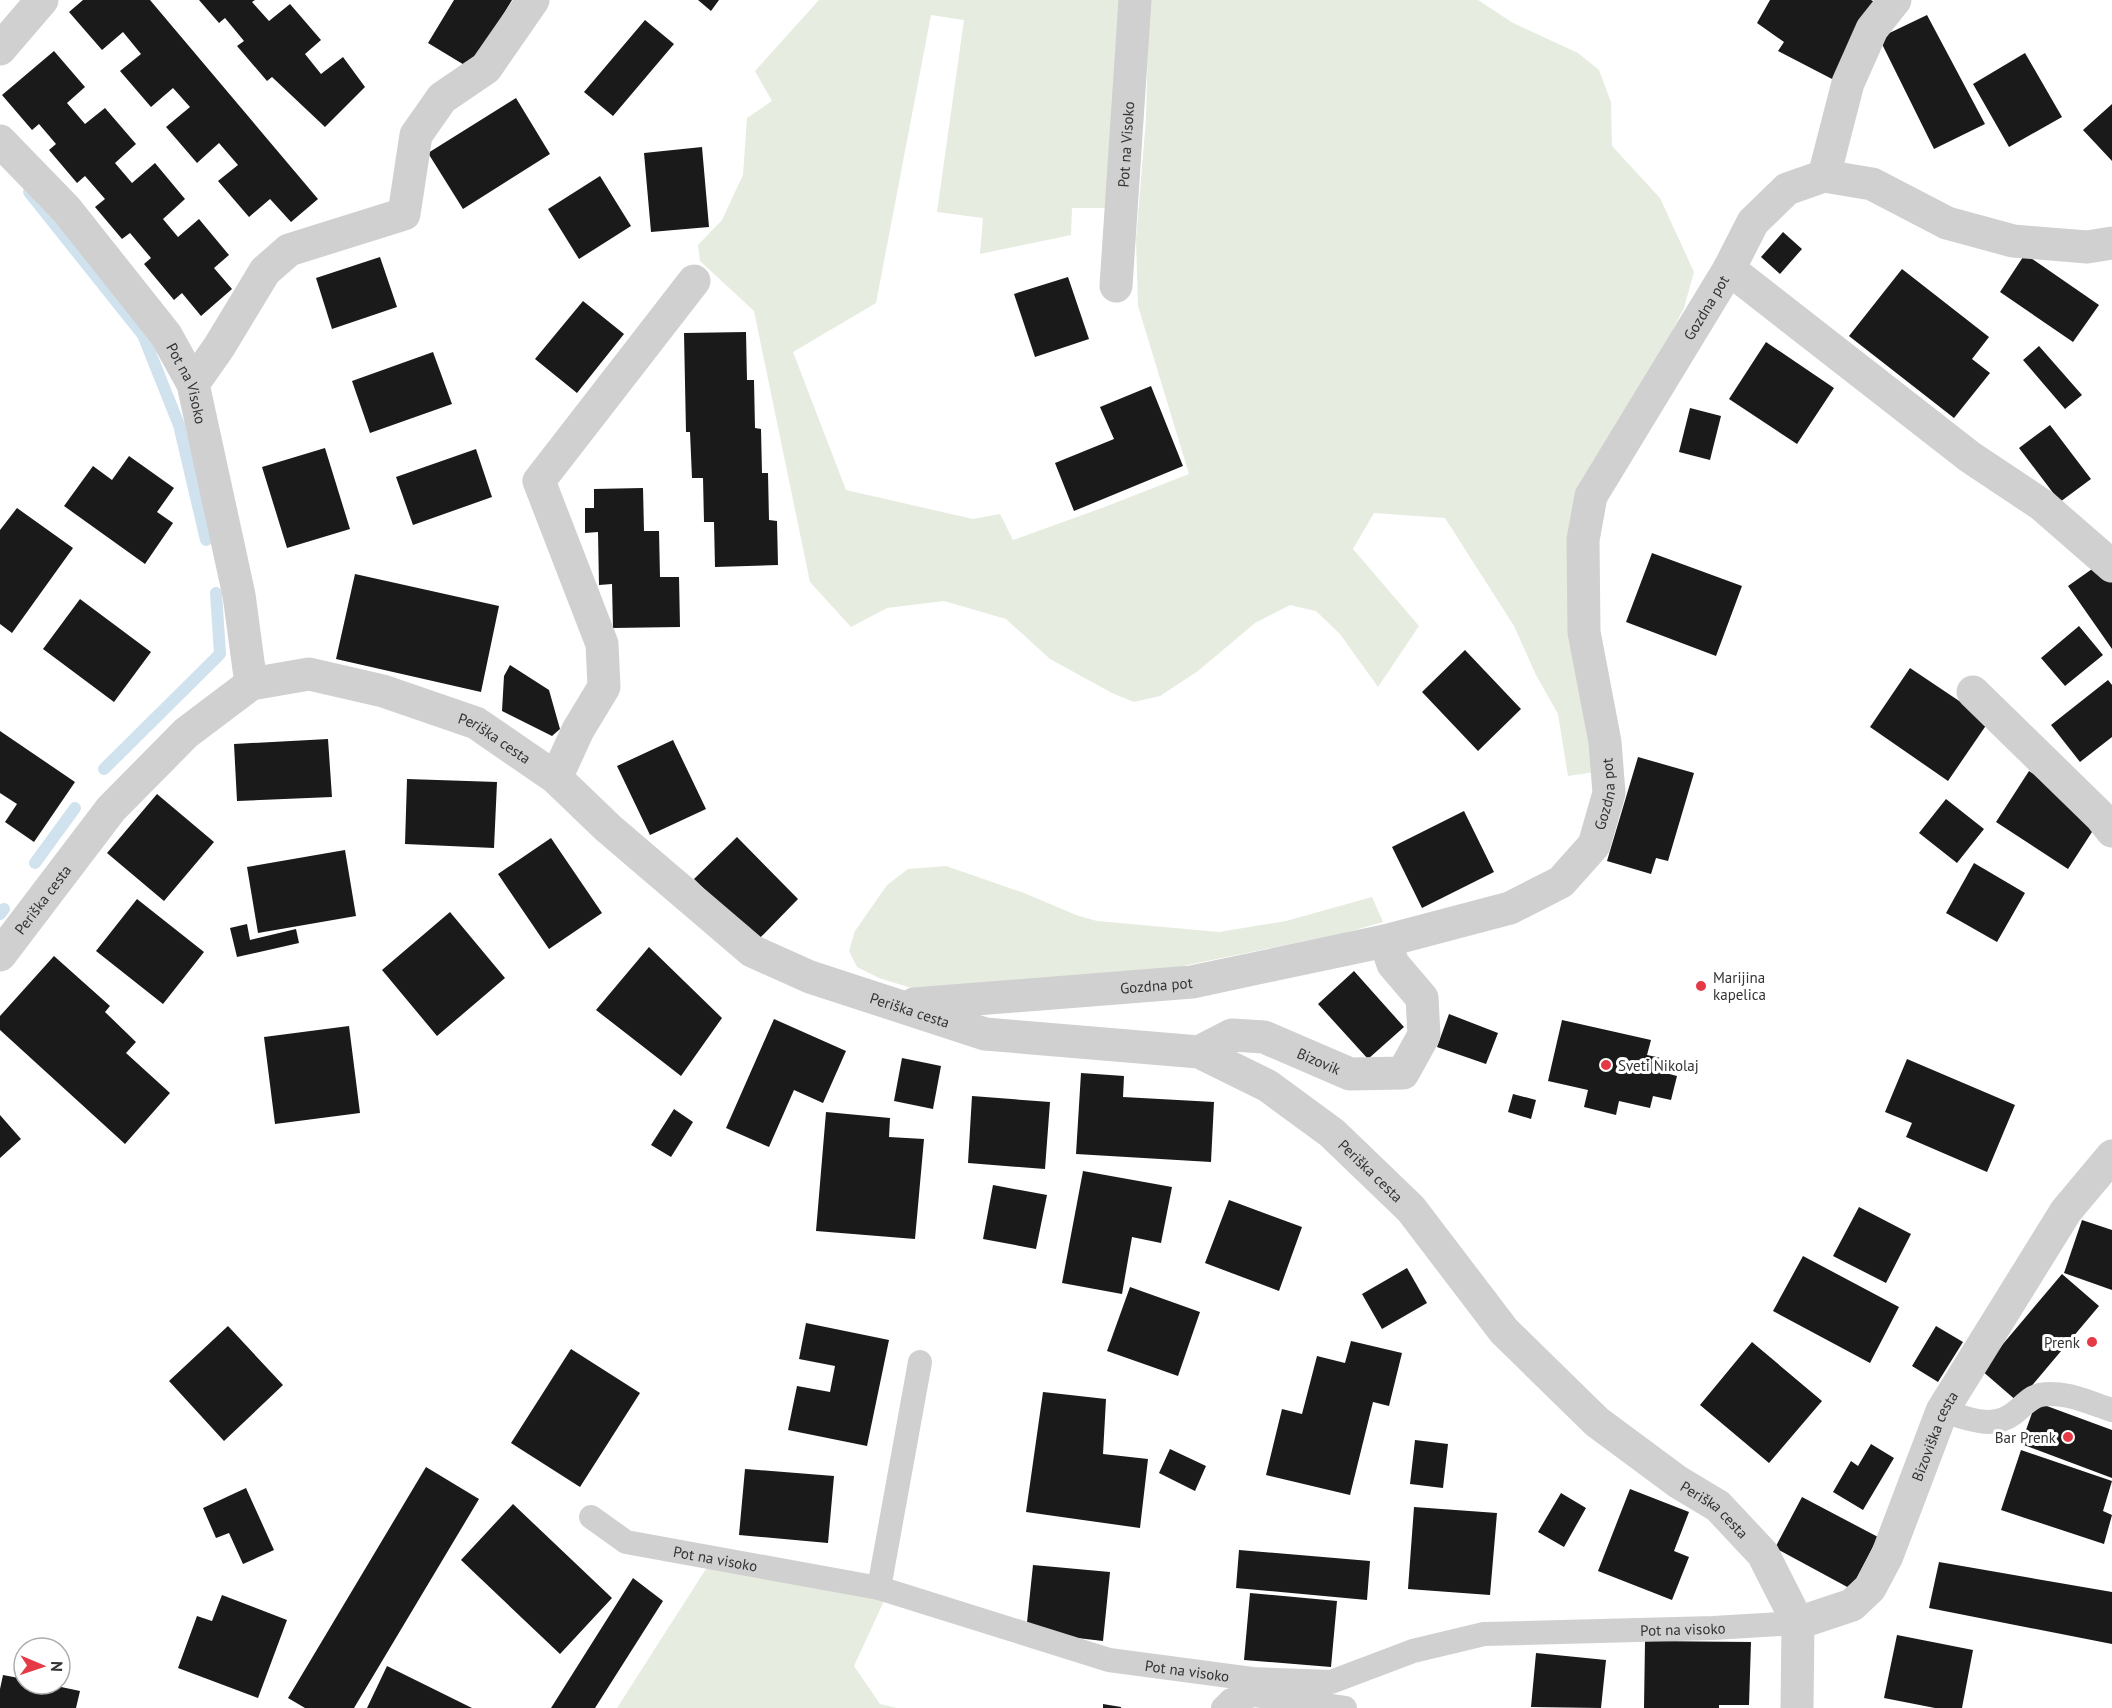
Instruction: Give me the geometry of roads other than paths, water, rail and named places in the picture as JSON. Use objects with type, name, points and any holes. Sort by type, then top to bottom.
[{"type":"street","points":[[0,49],[42,0]]},
{"type":"street","points":[[193,384],[219,347],[265,271],[289,250],[404,214],[416,135],[442,98],[486,68],[533,0]]},
{"type":"street","name":"Pot na Visoko","points":[[1116,286],[1135,0]]},
{"type":"street","points":[[1824,176],[1848,82],[1872,29],[1894,0]]},
{"type":"street","name":"Pot na Visoko","points":[[0,141],[66,209],[166,335],[193,384],[239,595],[251,684]]},
{"type":"street","name":"Gozdna pot","points":[[900,1005],[1192,982],[1384,941],[1510,908],[1561,882],[1594,845],[1609,793],[1605,742],[1584,632],[1583,540],[1591,496],[1729,269],[1753,222],[1787,189],[1824,176],[1872,184],[1947,223],[2013,241],[2087,248],[2112,243]]},
{"type":"street","points":[[1729,269],[1970,457],[2042,505],[2112,566]]},
{"type":"street","points":[[556,778],[578,730],[604,687],[602,644],[539,481],[694,281]]},
{"type":"street","name":"Periška cesta","points":[[0,955],[111,809],[186,733],[251,684],[309,674],[383,691],[476,723],[556,778],[608,828],[752,951],[810,978],[985,1034],[1199,1052],[1268,1086],[1332,1133],[1411,1209],[1504,1331],[1597,1422],[1678,1482],[1718,1506],[1763,1554],[1798,1623]]},
{"type":"street","points":[[1973,692],[2101,817],[2112,831]]},
{"type":"street","name":"Bizovik","points":[[1199,1052],[1232,1035],[1264,1037],[1350,1074],[1403,1073],[1424,1035],[1422,998],[1393,964],[1384,941]]},
{"type":"street","name":"Bizoviška cesta","points":[[1798,1623],[1852,1605],[1870,1588],[1887,1556],[1942,1411],[2066,1211],[2112,1156]]},
{"type":"street","points":[[1797,1708],[1798,1623]]},
{"type":"lane","points":[[879,1588],[920,1362]]},
{"type":"lane","points":[[1942,1411],[1984,1423],[2002,1421],[2016,1412],[2028,1399],[2041,1395],[2068,1396],[2112,1410]]},
{"type":"lane","name":"Pot na visoko","points":[[591,1517],[626,1542],[879,1588],[1109,1660],[1252,1679],[1331,1682],[1413,1652],[1484,1634],[1713,1628],[1798,1623]]},
{"type":"lane","points":[[1223,1708],[1231,1700],[1255,1695],[1346,1708]]},
{"type":"waterway","points":[[29,192],[143,335],[179,425],[206,540]]},
{"type":"waterway","points":[[104,769],[220,654],[216,593]]},
{"type":"waterway","points":[[35,863],[75,808]]},
{"type":"waterway","points":[[0,914],[4,909]]},
{"type":"place","name":"Marijina kapelica","points":[[1701,986]]},
{"type":"place","name":"Sveti Nikolaj","points":[[1606,1065]]},
{"type":"place","name":"Prenk","points":[[2092,1342]]},
{"type":"place","name":"Bar Prenk","points":[[2068,1437]]}]
